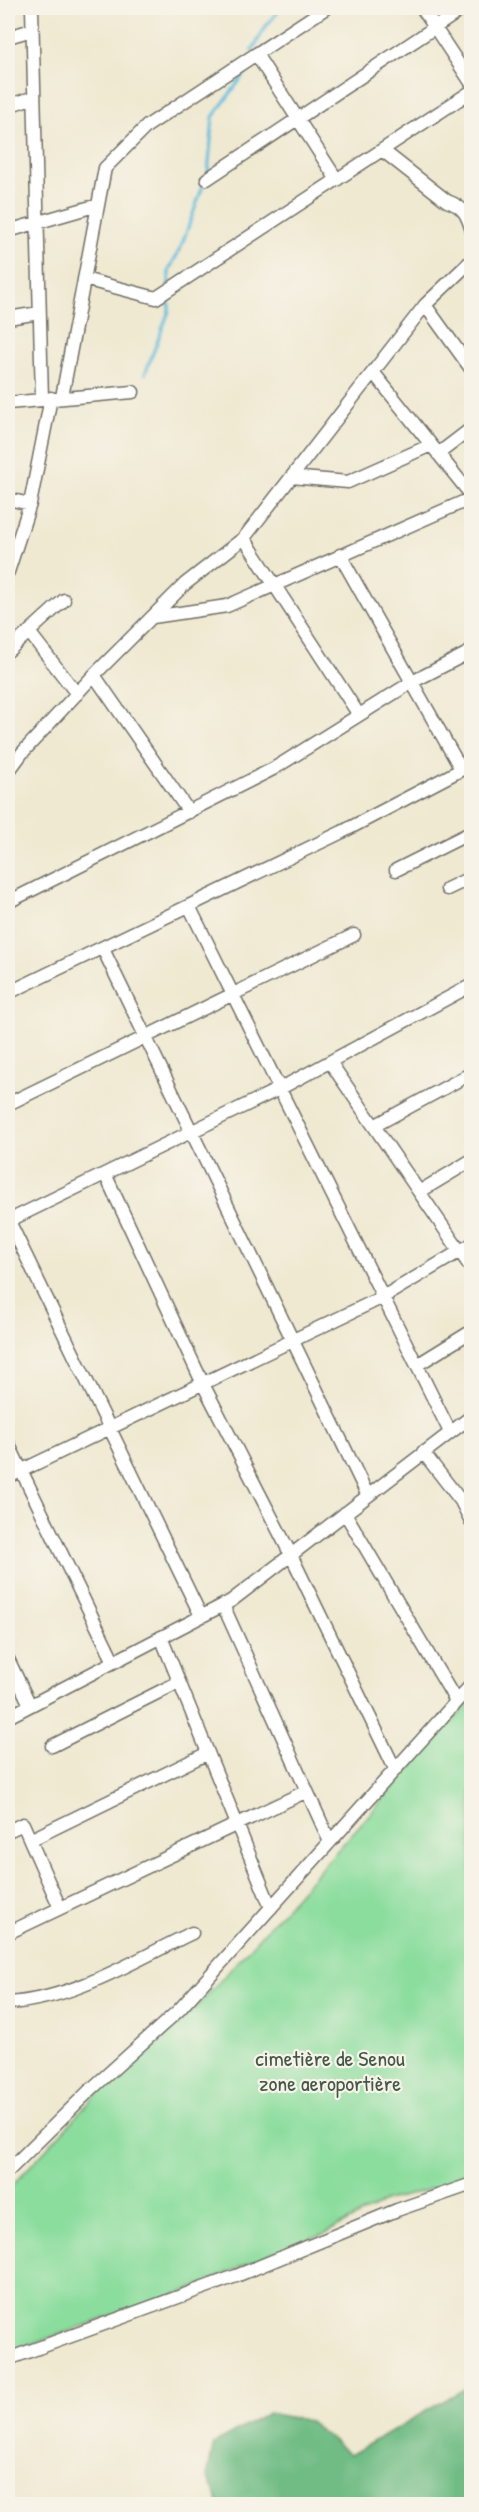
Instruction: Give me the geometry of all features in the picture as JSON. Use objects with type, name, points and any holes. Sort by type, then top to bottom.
[{"type":"street","points":[[32,8],[39,313],[52,398]]},
{"type":"street","points":[[8,572],[30,504],[52,398],[84,279],[105,168],[147,126],[326,8]]},
{"type":"street","points":[[422,8],[471,84]]},
{"type":"street","points":[[207,179],[464,8]]},
{"type":"street","points":[[8,37],[32,30]]},
{"type":"street","points":[[256,54],[337,180]]},
{"type":"street","points":[[84,279],[156,298],[471,92]]},
{"type":"street","points":[[8,106],[34,97]]},
{"type":"street","points":[[382,150],[447,201],[459,205],[467,212],[471,231]]},
{"type":"street","points":[[8,231],[98,205]]},
{"type":"street","points":[[8,772],[94,675],[185,584],[244,538],[425,305],[471,260]]},
{"type":"street","points":[[425,305],[471,370]]},
{"type":"street","points":[[8,318],[39,313]]},
{"type":"street","points":[[153,616],[227,606],[471,497],[373,372]]},
{"type":"street","points":[[8,403],[133,392]]},
{"type":"street","points":[[291,477],[348,482],[434,449],[471,428]]},
{"type":"street","points":[[8,499],[30,504]]},
{"type":"street","points":[[244,538],[359,716]]},
{"type":"street","points":[[8,993],[342,832],[466,766],[412,682],[340,555]]},
{"type":"street","points":[[8,651],[64,600]]},
{"type":"street","points":[[29,632],[77,694]]},
{"type":"street","points":[[8,902],[273,769],[412,682],[471,651]]},
{"type":"street","points":[[94,675],[189,812]]},
{"type":"street","points":[[396,870],[471,832]]},
{"type":"street","points":[[447,890],[471,877]]},
{"type":"street","points":[[189,906],[450,1432]]},
{"type":"street","points":[[8,1104],[354,935]]},
{"type":"street","points":[[103,949],[368,1496]]},
{"type":"street","points":[[201,1616],[8,1221],[281,1088],[471,985]]},
{"type":"street","points":[[330,1062],[471,1269]]},
{"type":"street","points":[[374,1126],[471,1073]]},
{"type":"street","points":[[419,1192],[471,1160]]},
{"type":"street","points":[[105,1174],[203,1384],[291,1555],[395,1769]]},
{"type":"street","points":[[8,1477],[383,1297],[471,1244]]},
{"type":"street","points":[[417,1365],[471,1331]]},
{"type":"street","points":[[8,1717],[223,1605],[471,1416]]},
{"type":"street","points":[[8,1443],[114,1662]]},
{"type":"street","points":[[423,1452],[466,1498],[471,1523]]},
{"type":"street","points":[[345,1513],[456,1701]]},
{"type":"street","points":[[223,1605],[330,1842]]},
{"type":"street","points":[[161,1637],[271,1908]]},
{"type":"street","points":[[8,1659],[30,1706]]},
{"type":"street","points":[[52,1746],[179,1682]]},
{"type":"street","points":[[8,2171],[88,2092],[179,2010],[471,1684]]},
{"type":"street","points":[[30,1840],[208,1753]]},
{"type":"street","points":[[8,1933],[306,1791]]},
{"type":"street","points":[[8,1832],[23,1824],[60,1908]]},
{"type":"street","points":[[8,2003],[27,2002],[67,1992],[192,1933]]},
{"type":"street","points":[[8,2359],[236,2276],[397,2210],[471,2184]]},
{"type":"green space","name":"cimetière de Senou zone aeroportière","points":[[471,1701],[471,2178],[386,2201],[328,2232],[271,2253],[194,2288],[8,2352],[8,2190],[97,2094],[194,2010]]},
{"type":"green space","points":[[471,2385],[471,2504],[220,2504],[207,2476],[214,2444],[268,2413],[309,2421],[350,2455]]},
{"type":"waterway","points":[[252,51],[266,26],[281,8]]},
{"type":"waterway","points":[[208,174],[213,117],[246,72],[247,66]]},
{"type":"waterway","points":[[169,284],[169,270],[181,247],[205,180]]},
{"type":"waterway","points":[[145,374],[169,311],[169,293]]}]
